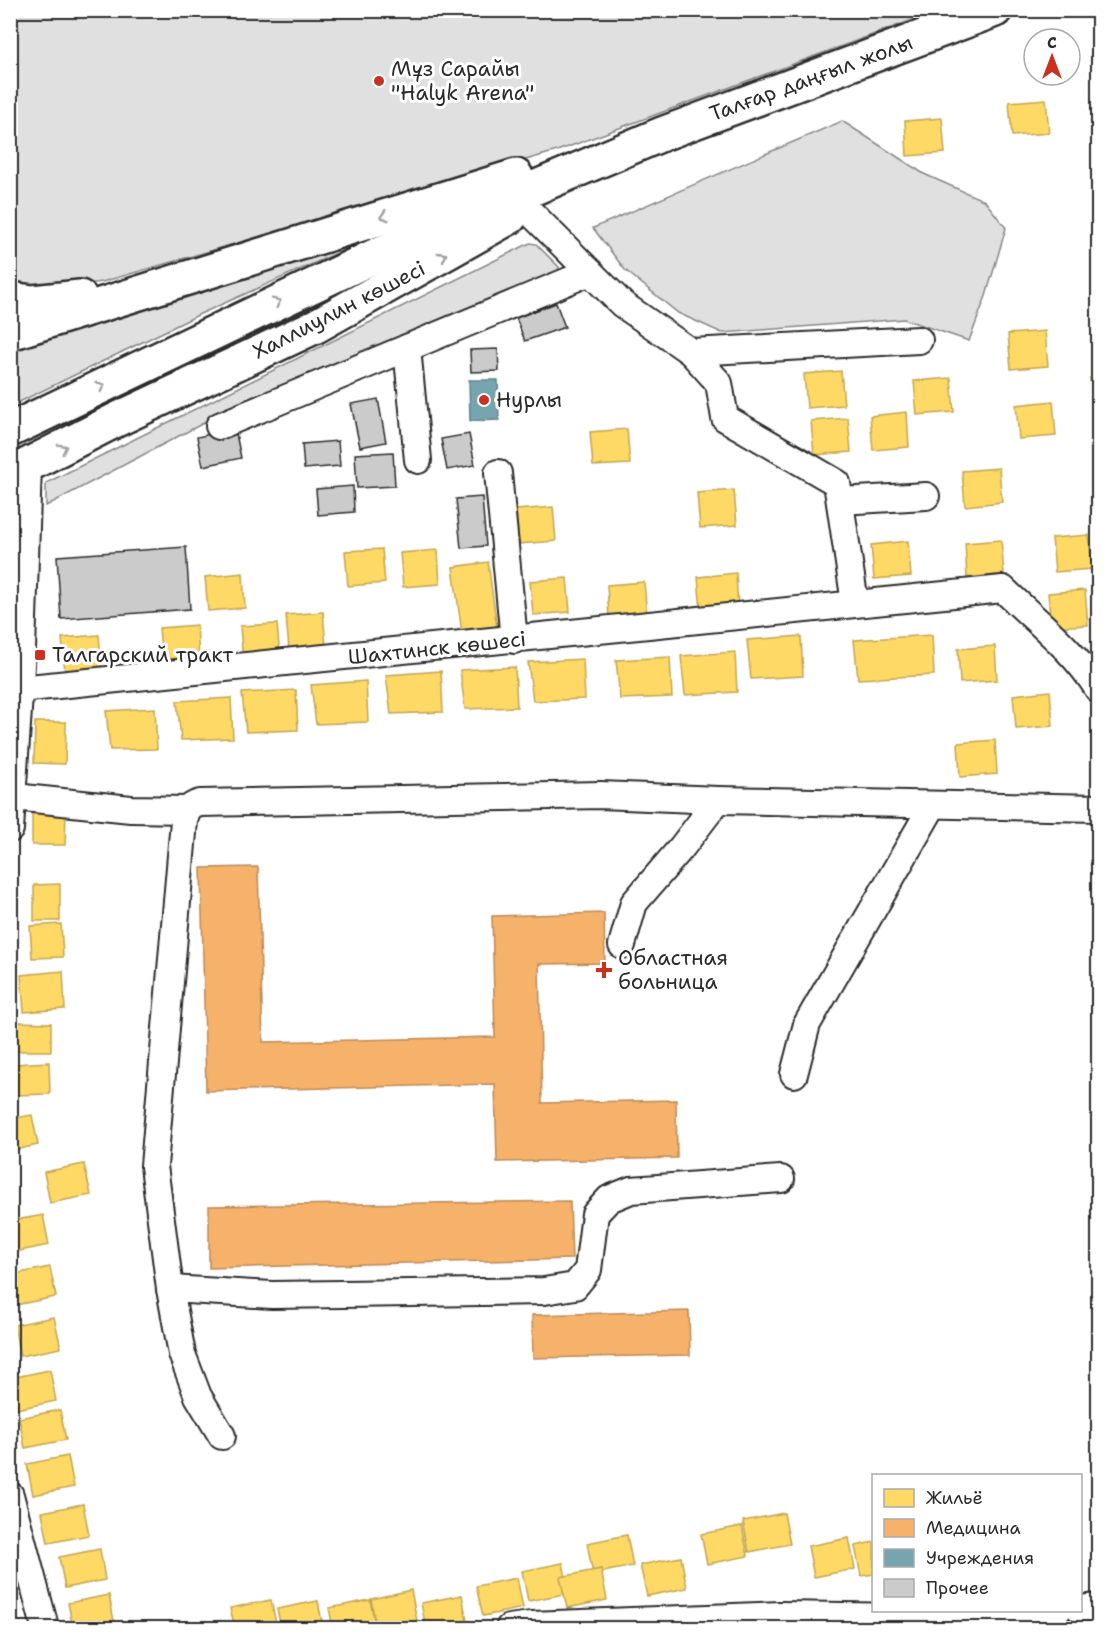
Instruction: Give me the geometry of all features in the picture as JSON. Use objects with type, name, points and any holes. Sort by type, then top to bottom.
[{"type":"main road","name":"Талғар даңғыл жолы","points":[[662,134],[994,10]]},
{"type":"main road","name":"Халлиулин көшесі","points":[[19,470],[116,420],[315,326],[662,134]]},
{"type":"main road","name":"Халлиулин көшесі","points":[[10,430],[381,253],[662,134]]},
{"type":"main road","points":[[10,333],[500,180],[662,134]]},
{"type":"main road","points":[[10,299],[33,302],[73,298],[202,272]]},
{"type":"street","points":[[526,208],[622,304],[691,352],[719,383],[725,418],[837,483],[855,603]]},
{"type":"street","points":[[219,426],[590,272]]},
{"type":"street","points":[[691,352],[919,340]]},
{"type":"street","points":[[407,348],[418,460]]},
{"type":"street","points":[[10,829],[14,797],[29,484],[19,470]]},
{"type":"street","points":[[498,473],[514,640]]},
{"type":"street","points":[[840,501],[926,496]]},
{"type":"street","name":"Шахтинск көшесі","points":[[19,689],[1003,589],[1064,646],[1098,689]]},
{"type":"street","points":[[222,1436],[198,1396],[186,1365],[170,1289],[154,1167],[187,810],[192,805],[590,795],[718,801],[1098,808]]},
{"type":"street","points":[[14,797],[131,809],[187,810]]},
{"type":"street","points":[[622,945],[633,903],[718,801]]},
{"type":"street","points":[[794,1074],[807,1024],[933,806]]},
{"type":"street","points":[[170,1289],[272,1296],[544,1291],[575,1286],[588,1270],[595,1214],[609,1199],[631,1190],[781,1179]]},
{"type":"street","points":[[10,1495],[45,1623],[44,1629]]},
{"type":"street","points":[[1082,1609],[1098,1607]]},
{"type":"street","points":[[522,1627],[781,1615],[967,1623],[1050,1612]]},
{"type":"shaded area","name":"Мұз Сарайы \"Halyk Arena\"","points":[[10,11],[937,11],[557,151],[102,282],[45,287],[11,284]]},
{"type":"shaded area","points":[[842,121],[924,174],[985,201],[1006,228],[986,296],[969,341],[904,319],[722,333],[678,313],[625,270],[593,228]]},
{"type":"shaded area","points":[[375,236],[200,314],[11,406],[11,348]]},
{"type":"shaded area","points":[[530,243],[536,244],[559,267],[557,275],[213,418],[46,506],[46,483]]},
{"type":"building: Жильё","points":[[1046,99],[1049,133],[1012,136],[1009,102]]},
{"type":"building: Жильё","points":[[942,118],[945,153],[907,156],[905,121]]},
{"type":"building: Жильё","points":[[1045,331],[1048,366],[1011,369],[1008,334]]},
{"type":"building: Жильё","points":[[841,371],[844,405],[807,408],[804,374]]},
{"type":"building: Жильё","points":[[1098,377],[1098,412],[1092,412],[1090,378]]},
{"type":"building: Жильё","points":[[951,378],[954,412],[917,415],[914,381]]},
{"type":"building: Жильё","points":[[1053,401],[1056,436],[1019,439],[1016,405]]},
{"type":"building: Жильё","points":[[907,412],[909,447],[873,450],[870,416]]},
{"type":"building: Жильё","points":[[848,418],[851,452],[814,455],[811,421]]},
{"type":"building: Жильё","points":[[627,429],[630,464],[593,466],[590,432]]},
{"type":"building: Жильё","points":[[999,468],[1002,502],[965,506],[962,471]]},
{"type":"building: Жильё","points":[[734,490],[737,525],[700,528],[697,493]]},
{"type":"building: Жильё","points":[[553,507],[556,541],[519,544],[516,510]]},
{"type":"building: Жильё","points":[[1089,535],[1092,569],[1055,572],[1052,538]]},
{"type":"building: Жильё","points":[[1001,540],[1004,574],[967,578],[965,543]]},
{"type":"building: Жильё","points":[[908,541],[911,576],[874,579],[871,545]]},
{"type":"building: Жильё","points":[[382,549],[385,583],[348,586],[345,551]]},
{"type":"building: Жильё","points":[[438,550],[440,584],[403,587],[400,553]]},
{"type":"building: Жильё","points":[[488,562],[498,636],[463,641],[453,567]]},
{"type":"building: Жильё","points":[[243,573],[245,608],[208,611],[205,577]]},
{"type":"building: Жильё","points":[[736,573],[738,608],[701,611],[698,577]]},
{"type":"building: Жильё","points":[[567,578],[570,612],[533,615],[530,581]]},
{"type":"building: Жильё","points":[[644,582],[647,616],[609,619],[607,585]]},
{"type":"building: Жильё","points":[[1085,590],[1088,625],[1051,627],[1048,593]]},
{"type":"building: Жильё","points":[[323,612],[326,647],[289,650],[286,615]]},
{"type":"building: Жильё","points":[[277,624],[280,658],[243,661],[240,626]]},
{"type":"building: Жильё","points":[[197,625],[199,659],[162,662],[159,628]]},
{"type":"building: Жильё","points":[[99,635],[102,669],[65,672],[62,638]]},
{"type":"building: Жильё","points":[[932,635],[934,675],[858,679],[854,640]]},
{"type":"building: Жильё","points":[[801,636],[803,676],[751,679],[747,640]]},
{"type":"building: Жильё","points":[[995,646],[997,680],[960,683],[958,649]]},
{"type":"building: Жильё","points":[[735,652],[737,692],[685,695],[681,656]]},
{"type":"building: Жильё","points":[[670,657],[672,697],[620,699],[616,660]]},
{"type":"building: Жильё","points":[[583,659],[585,699],[533,701],[528,662]]},
{"type":"building: Жильё","points":[[515,667],[517,707],[465,709],[460,670]]},
{"type":"building: Жильё","points":[[441,671],[443,712],[391,714],[386,675]]},
{"type":"building: Жильё","points":[[366,681],[368,722],[316,724],[311,685]]},
{"type":"building: Жильё","points":[[296,690],[298,730],[246,732],[242,693]]},
{"type":"building: Жильё","points":[[1050,691],[1053,726],[1016,729],[1013,695]]},
{"type":"building: Жильё","points":[[231,698],[233,738],[181,740],[177,701]]},
{"type":"building: Жильё","points":[[155,708],[157,749],[110,750],[106,711]]},
{"type":"building: Жильё","points":[[35,722],[66,722],[65,764],[34,763]]},
{"type":"building: Жильё","points":[[995,740],[997,774],[960,777],[958,743]]},
{"type":"building: Жильё","points":[[32,810],[66,811],[65,845],[32,845]]},
{"type":"building: Жильё","points":[[60,884],[60,921],[34,921],[34,885]]},
{"type":"building: Жильё","points":[[61,924],[63,957],[32,958],[30,926]]},
{"type":"building: Жильё","points":[[63,971],[65,1009],[24,1012],[21,975]]},
{"type":"building: Жильё","points":[[16,1022],[51,1023],[51,1051],[16,1051]]},
{"type":"building: Жильё","points":[[49,1062],[50,1094],[15,1095],[14,1064]]},
{"type":"building: Жильё","points":[[32,1115],[38,1145],[10,1151],[10,1119]]},
{"type":"building: Жильё","points":[[84,1164],[91,1195],[50,1203],[44,1172]]},
{"type":"building: Жильё","points":[[43,1215],[49,1245],[10,1253],[10,1221]]},
{"type":"building: Жильё","points":[[50,1267],[56,1297],[15,1305],[10,1275]]},
{"type":"building: Жильё","points":[[54,1317],[61,1348],[20,1356],[14,1325]]},
{"type":"building: Жильё","points":[[50,1370],[56,1401],[16,1409],[10,1378]]},
{"type":"building: Жильё","points":[[60,1410],[66,1440],[25,1448],[19,1418]]},
{"type":"building: Жильё","points":[[68,1456],[74,1487],[33,1495],[27,1464]]},
{"type":"building: Жильё","points":[[83,1504],[89,1535],[48,1543],[42,1512]]},
{"type":"building: Жильё","points":[[784,1513],[790,1544],[749,1552],[743,1521]]},
{"type":"building: Жильё","points":[[742,1526],[748,1556],[707,1564],[701,1534]]},
{"type":"building: Жильё","points":[[627,1535],[633,1566],[593,1574],[587,1543]]},
{"type":"building: Жильё","points":[[849,1538],[855,1569],[814,1577],[808,1546]]},
{"type":"building: Жильё","points":[[872,1542],[872,1574],[861,1576],[855,1546]]},
{"type":"building: Жильё","points":[[100,1549],[105,1580],[65,1588],[59,1557]]},
{"type":"building: Жильё","points":[[681,1557],[687,1588],[647,1596],[640,1565]]},
{"type":"building: Жильё","points":[[563,1563],[569,1593],[528,1601],[522,1571]]},
{"type":"building: Жильё","points":[[601,1569],[607,1600],[567,1608],[560,1577]]},
{"type":"building: Жильё","points":[[517,1578],[523,1608],[483,1616],[476,1586]]},
{"type":"building: Жильё","points":[[411,1590],[417,1621],[376,1628],[371,1599]]},
{"type":"building: Жильё","points":[[109,1595],[115,1626],[73,1628],[68,1603]]},
{"type":"building: Жильё","points":[[462,1595],[468,1626],[426,1628],[421,1603]]},
{"type":"building: Жильё","points":[[10,1598],[12,1598],[17,1621],[10,1622]]},
{"type":"building: Жильё","points":[[271,1600],[277,1628],[235,1628],[230,1608]]},
{"type":"building: Жильё","points":[[370,1600],[376,1628],[333,1628],[329,1608]]},
{"type":"building: Жильё","points":[[318,1601],[323,1628],[281,1628],[277,1609]]},
{"type":"building: Жильё","points":[[221,1621],[223,1628],[184,1628]]},
{"type":"building: Медицина","name":"Областная больница","points":[[258,867],[263,1042],[495,1037],[492,916],[604,913],[605,963],[539,964],[542,1103],[676,1100],[677,1158],[497,1162],[495,1084],[206,1091],[201,868]]},
{"type":"building: Медицина","points":[[570,1201],[572,1259],[209,1268],[209,1206]]},
{"type":"building: Медицина","points":[[689,1311],[690,1355],[533,1358],[532,1315]]},
{"type":"building: Учреждения","name":"Нурлы","points":[[469,380],[498,380],[499,420],[470,421]]},
{"type":"building: Прочее","points":[[556,303],[565,327],[525,341],[516,318]]},
{"type":"building: Прочее","points":[[498,349],[499,371],[471,372],[470,350]]},
{"type":"building: Прочее","points":[[378,399],[386,442],[360,447],[351,404]]},
{"type":"building: Прочее","points":[[235,429],[241,458],[203,466],[197,437]]},
{"type":"building: Прочее","points":[[469,434],[475,465],[447,470],[441,439]]},
{"type":"building: Прочее","points":[[338,441],[340,466],[304,469],[302,444]]},
{"type":"building: Прочее","points":[[393,452],[395,486],[357,488],[355,454]]},
{"type":"building: Прочее","points":[[353,486],[354,512],[318,515],[316,489]]},
{"type":"building: Прочее","points":[[482,497],[486,546],[461,548],[456,499]]},
{"type":"building: Прочее","points":[[186,547],[190,609],[61,619],[57,556]]},
{"type":"place","name":"Мұз Сарайы \"Halyk Arena\"","points":[[379,81]]},
{"type":"place","name":"Нурлы","points":[[484,400]]},
{"type":"place","name":"Талгарский тракт","points":[[40,655]]},
{"type":"place","name":"Областная больница","points":[[604,970]]}]
